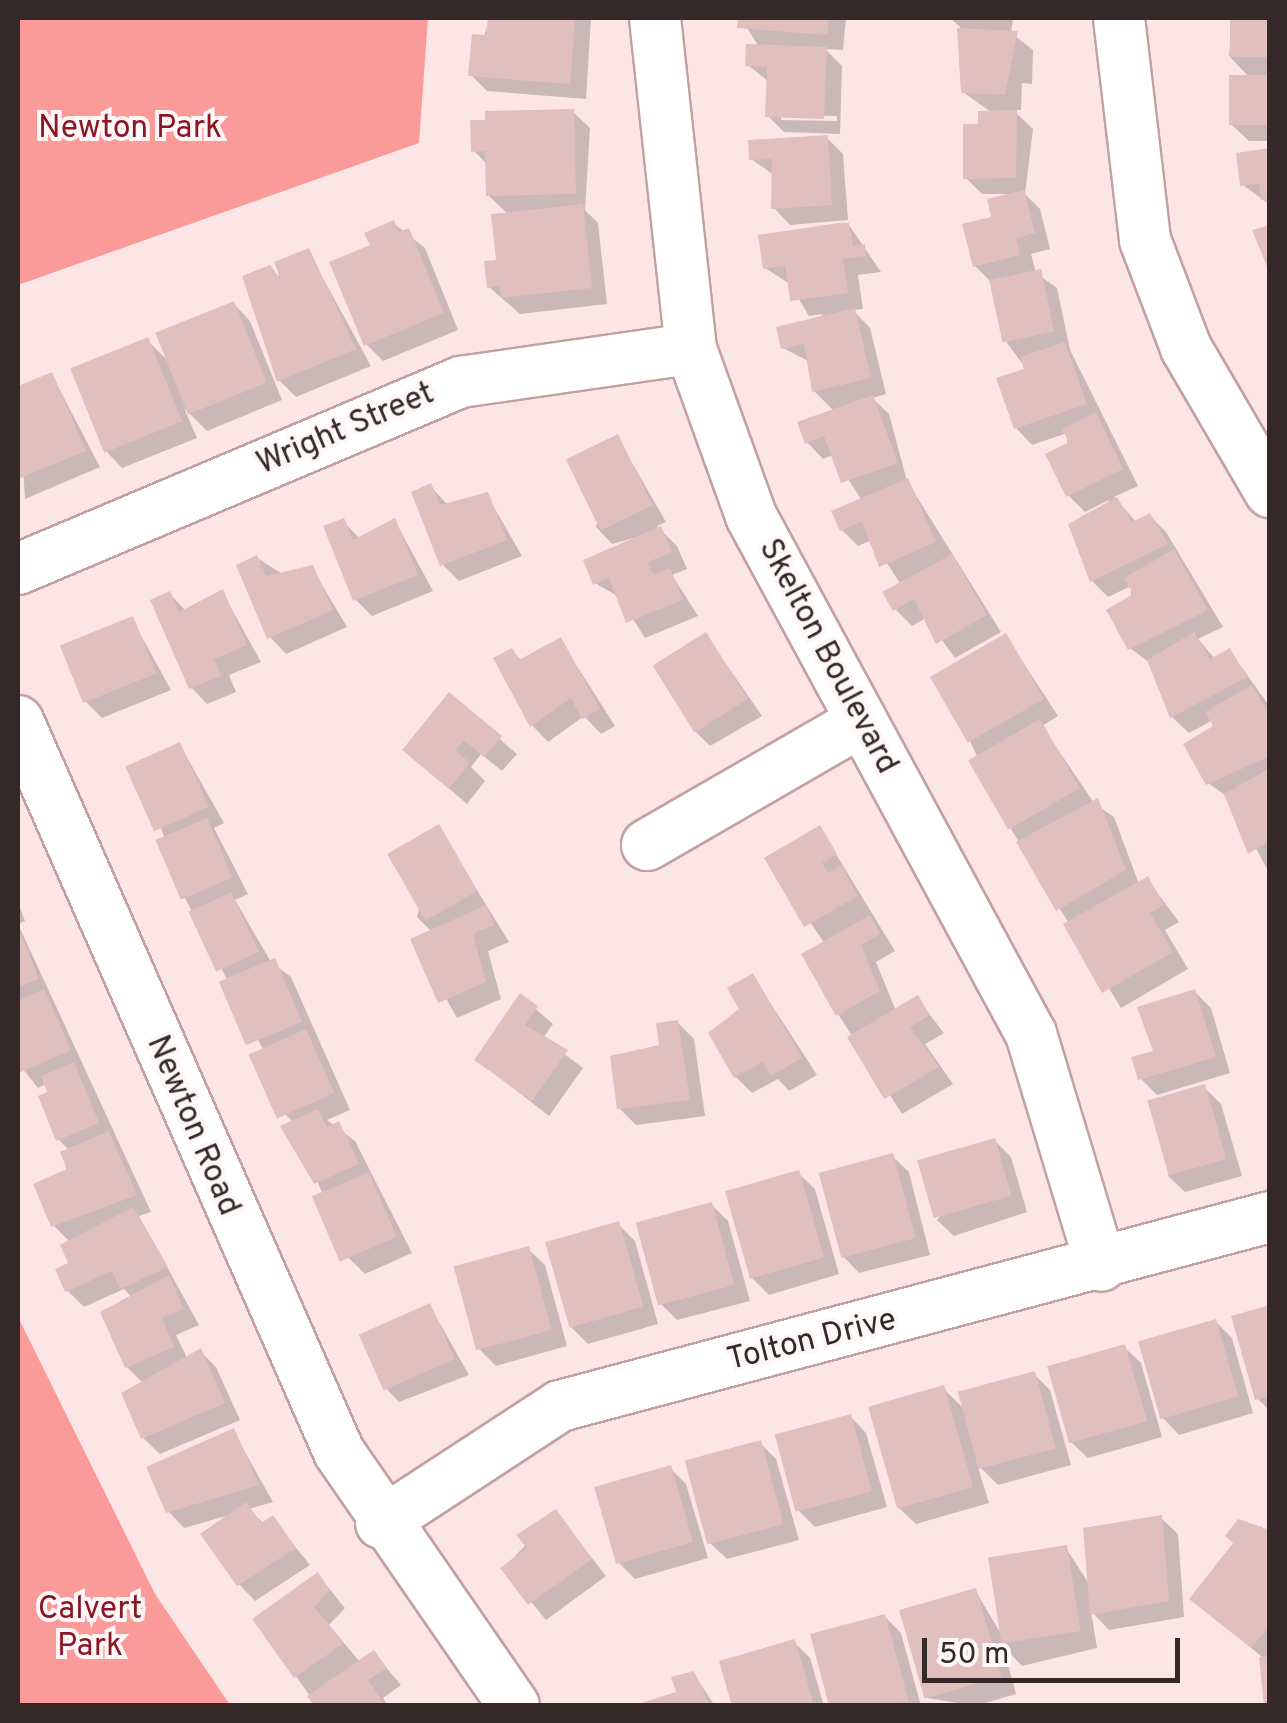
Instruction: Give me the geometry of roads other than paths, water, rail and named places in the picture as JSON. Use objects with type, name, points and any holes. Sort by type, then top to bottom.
[{"type":"street","name":"Skelton Boulevard","points":[[656,18],[691,349],[752,516],[1031,1034],[1101,1266]]},
{"type":"street","points":[[1119,18],[1145,240],[1186,348],[1270,492]]},
{"type":"street","name":"Wright Street","points":[[18,570],[460,382],[691,349]]},
{"type":"street","name":"Newton Road","points":[[18,721],[292,1360],[382,1524],[514,1706]]},
{"type":"street","points":[[647,844],[862,721]]},
{"type":"street","name":"Tolton Drive","points":[[382,1524],[560,1406],[1101,1266],[1270,1217]]},
{"type":"park label","name":"Newton Park","points":[[130,129]]},
{"type":"park label","name":"Calvert Park","points":[[90,1630]]}]
